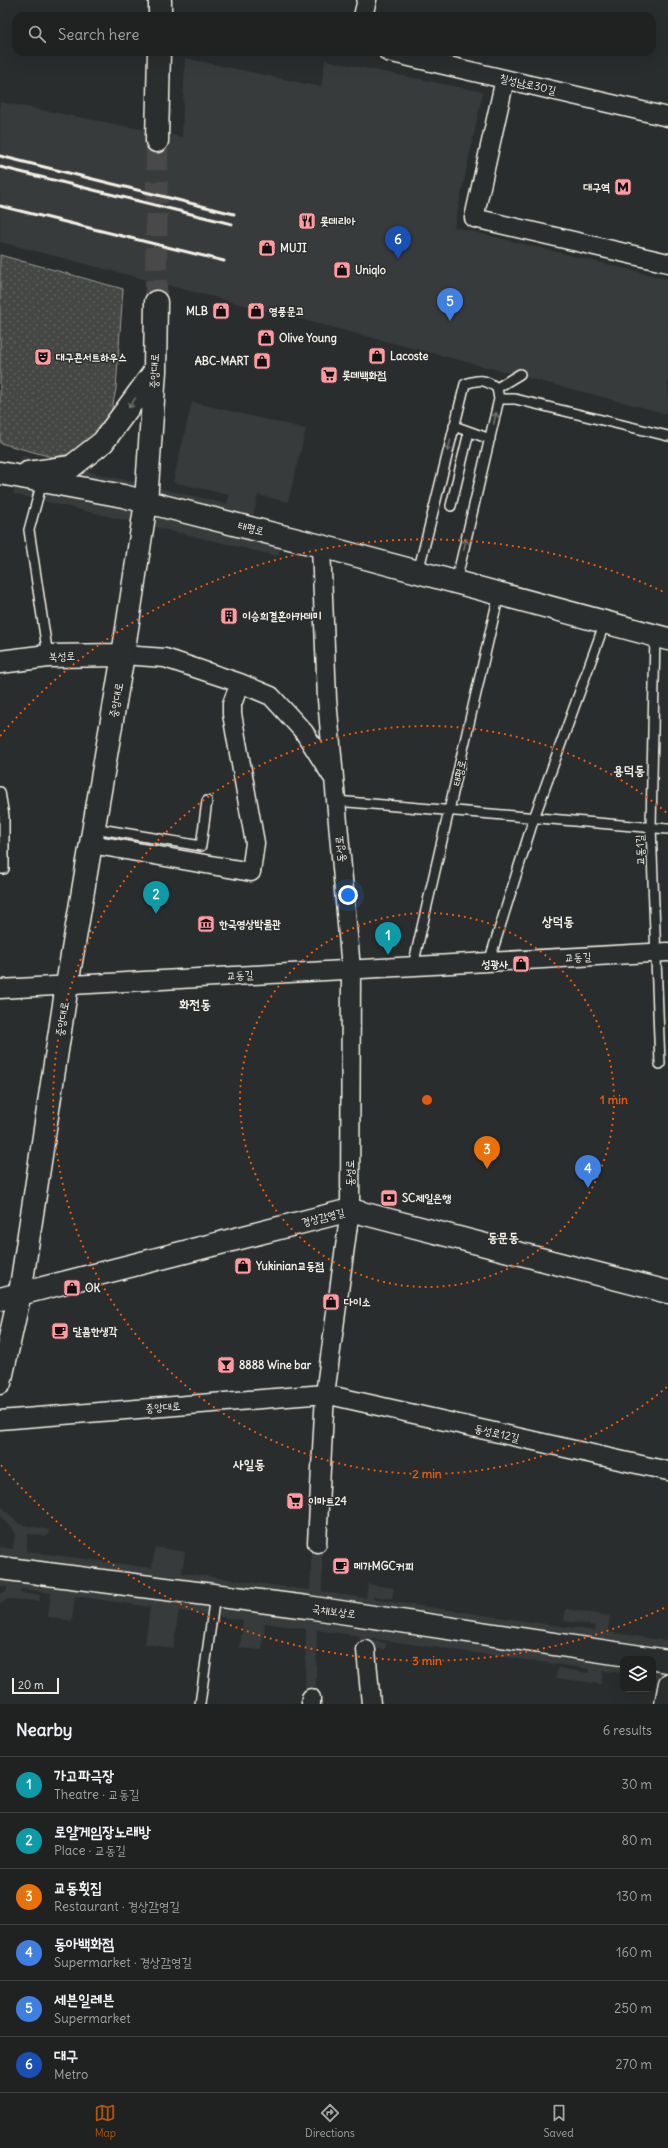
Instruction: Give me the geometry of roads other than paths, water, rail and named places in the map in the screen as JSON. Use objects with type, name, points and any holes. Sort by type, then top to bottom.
[{"type":"main road","points":[[160,0],[160,12]]},
{"type":"main road","points":[[157,141],[159,56]]},
{"type":"main road","name":"중앙대로","points":[[0,1383],[10,1296],[67,985],[123,655],[146,502],[155,371],[156,302]]},
{"type":"main road","points":[[4,474],[71,467],[106,440],[155,371]]},
{"type":"main road","name":"태평로","points":[[4,474],[123,496],[321,546],[661,637]]},
{"type":"main road","name":"북성로","points":[[0,662],[48,656],[123,655]]},
{"type":"main road","name":"경상감영길","points":[[10,1296],[350,1210],[668,1292]]},
{"type":"main road","name":"국채보상로","points":[[0,1568],[215,1595],[668,1661]]},
{"type":"street","points":[[364,12],[367,0]]},
{"type":"street","name":"칠성남로30길","points":[[405,56],[668,117]]},
{"type":"street","points":[[505,79],[474,218],[668,263]]},
{"type":"street","name":"동성로","points":[[317,1543],[325,1394],[350,1210],[351,969],[327,699],[321,546]]},
{"type":"street","points":[[123,655],[166,658],[240,683],[271,696],[304,732],[334,778]]},
{"type":"street","points":[[92,836],[251,872],[255,843],[232,714],[232,704],[240,683]]},
{"type":"street","name":"교동길","points":[[0,989],[662,952]]},
{"type":"street","name":"중앙대로","points":[[0,1420],[325,1394]]},
{"type":"street","name":"동성로12길","points":[[325,1394],[668,1471]]},
{"type":"street","points":[[366,1650],[371,1704]]},
{"type":"street","points":[[664,1704],[668,1683]]},
{"type":"lane","points":[[496,388],[520,374]]},
{"type":"lane","points":[[418,572],[465,384],[476,380],[486,380],[496,388],[499,399],[456,582]]},
{"type":"lane","points":[[499,399],[515,399],[668,436]]},
{"type":"lane","points":[[454,426],[490,439]]},
{"type":"lane","points":[[451,506],[469,432]]},
{"type":"lane","points":[[42,482],[29,530],[48,656]]},
{"type":"lane","name":"태평로","points":[[450,812],[499,594]]},
{"type":"lane","points":[[488,962],[534,818],[605,622]]},
{"type":"lane","name":"교동1길","points":[[660,1064],[662,952],[651,827],[661,637]]},
{"type":"lane","points":[[0,792],[4,816],[4,869],[0,869]]},
{"type":"lane","points":[[92,836],[201,846],[207,800]]},
{"type":"lane","points":[[336,801],[450,812],[668,829]]},
{"type":"lane","points":[[413,966],[450,812]]},
{"type":"lane","points":[[200,1704],[215,1595]]},
{"type":"tunnel","points":[[156,302],[157,141]]},
{"type":"railway","points":[[0,156],[234,214]]},
{"type":"railway","points":[[0,167],[232,224]]},
{"type":"railway","points":[[0,206],[224,261]]},
{"type":"place","name":"대구역","points":[[623,187]]},
{"type":"place","name":"롯데리아","points":[[307,221]]},
{"type":"place","name":"MUJI","points":[[267,248]]},
{"type":"place","name":"대구","points":[[398,259]]},
{"type":"place","name":"Uniqlo","points":[[342,270]]},
{"type":"place","name":"MLB","points":[[221,311]]},
{"type":"place","name":"영풍문고","points":[[256,311]]},
{"type":"place","name":"세븐일레븐","points":[[450,321]]},
{"type":"place","name":"Olive Young","points":[[266,338]]},
{"type":"place","name":"Lacoste","points":[[377,356]]},
{"type":"place","name":"대구콘서트하우스","points":[[43,357]]},
{"type":"place","name":"ABC-MART","points":[[262,361]]},
{"type":"place","name":"롯데백화점","points":[[329,375]]},
{"type":"place","name":"이승희결혼아카데미","points":[[229,616]]},
{"type":"place","name":"로얄게임장노래방","points":[[156,914]]},
{"type":"place","name":"한국영상박물관","points":[[206,924]]},
{"type":"place","name":"가고파극장","points":[[388,955]]},
{"type":"place","name":"성광사","points":[[521,964]]},
{"type":"place","name":"교동횟집","points":[[487,1169]]},
{"type":"place","name":"동아백화점","points":[[588,1188]]},
{"type":"place","name":"SC제일은행","points":[[389,1198]]},
{"type":"place","name":"Yukinian교동점","points":[[243,1266]]},
{"type":"place","name":"OK","points":[[72,1288]]},
{"type":"place","name":"다이소","points":[[331,1302]]},
{"type":"place","name":"달콤한생각","points":[[60,1331]]},
{"type":"place","name":"8888 Wine bar","points":[[226,1365]]},
{"type":"place","name":"이마트24","points":[[295,1501]]},
{"type":"place","name":"메가MGC커피","points":[[341,1566]]},
{"type":"district","name":"용덕동","points":[[629,770]]},
{"type":"district","name":"상덕동","points":[[558,921]]},
{"type":"district","name":"화전동","points":[[195,1004]]},
{"type":"district","name":"동문동","points":[[503,1237]]},
{"type":"district","name":"사일동","points":[[249,1464]]}]
